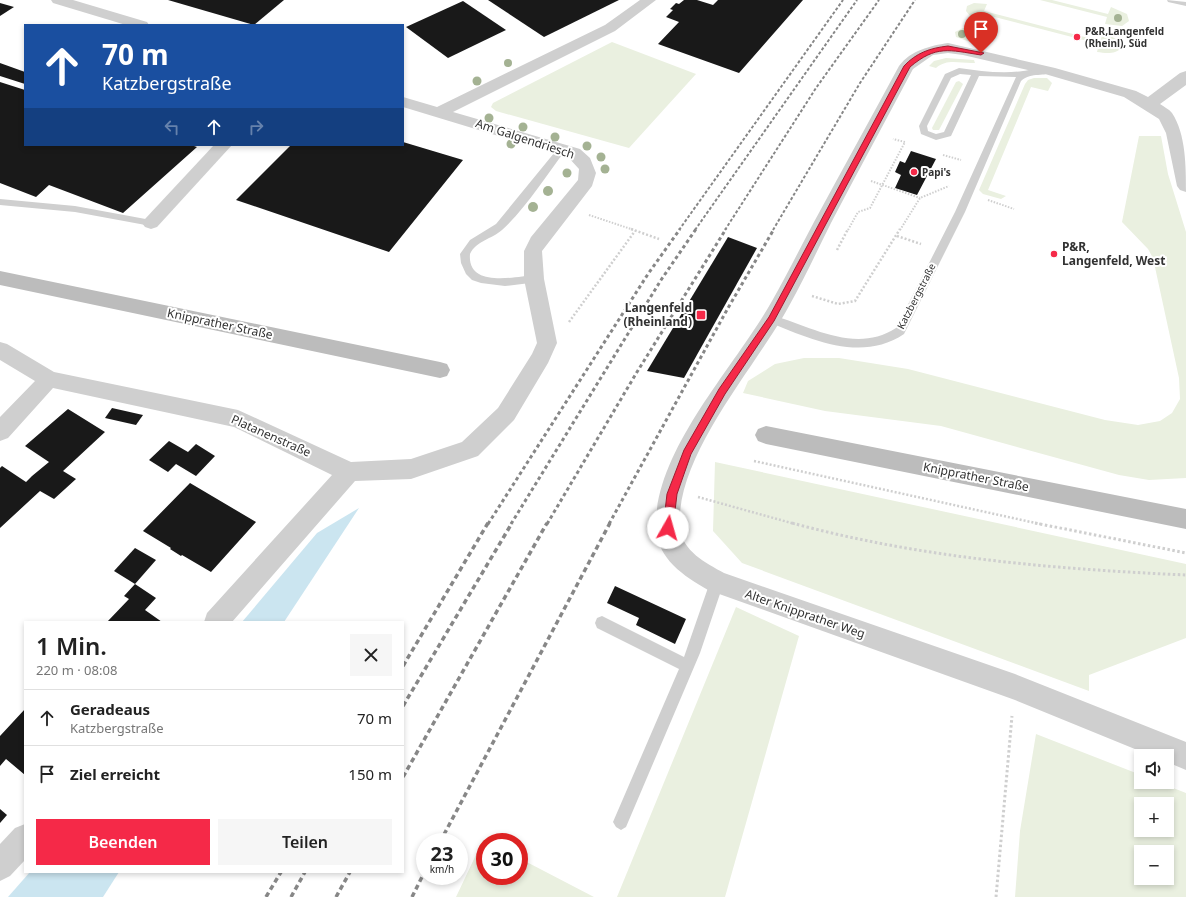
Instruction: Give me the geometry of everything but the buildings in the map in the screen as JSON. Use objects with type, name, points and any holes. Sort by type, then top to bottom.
[{"type":"main road","name":"Knipprather Straße","points":[[0,278],[440,370]]},
{"type":"main road","name":"Knipprather Straße","points":[[766,435],[1186,519]]},
{"type":"street","points":[[58,0],[139,24]]},
{"type":"street","points":[[440,112],[610,28],[649,0]]},
{"type":"street","points":[[772,319],[908,66],[921,55],[929,51],[948,48],[981,53],[1130,94],[1149,104],[1166,116],[1174,133],[1186,186]]},
{"type":"street","points":[[1149,104],[1183,80],[1186,76]]},
{"type":"street","name":"Am Galgendriesch","points":[[349,472],[412,469],[470,449],[506,414],[541,357],[547,343],[534,278],[533,251],[538,242],[586,182],[589,174],[587,166],[582,159],[574,153],[404,102]]},
{"type":"street","points":[[151,223],[223,146]]},
{"type":"street","name":"Alter Knipprather Weg","points":[[772,319],[722,391],[687,453],[674,490],[668,528],[674,549],[685,563],[717,582],[1015,687],[1186,756]]},
{"type":"street","name":"Platanenstraße","points":[[0,350],[49,379],[238,419],[349,472]]},
{"type":"street","points":[[0,432],[49,379]]},
{"type":"street","points":[[217,621],[349,472]]},
{"type":"street","points":[[0,866],[24,839]]},
{"type":"lane","points":[[1171,0],[1186,4]]},
{"type":"lane","points":[[976,74],[948,134],[942,138],[932,137],[924,132],[923,126],[948,76],[959,71],[976,74],[1023,74],[1036,71],[1050,71]]},
{"type":"lane","name":"Katzbergstraße","points":[[772,319],[831,340],[860,344],[886,340],[900,331],[968,193],[1018,80],[1023,74]]},
{"type":"lane","points":[[534,278],[494,283],[482,280],[471,274],[466,265],[465,255],[470,245],[499,227],[562,149]]},
{"type":"lane","points":[[0,202],[75,209],[151,223]]},
{"type":"lane","points":[[621,822],[693,653],[717,582]]},
{"type":"lane","points":[[602,623],[687,666]]},
{"type":"path","points":[[836,252],[858,212],[870,208],[905,142],[889,138]]},
{"type":"path","points":[[866,179],[920,198]]},
{"type":"path","points":[[808,295],[835,305],[842,305],[855,301],[920,198],[949,186],[1014,209]]},
{"type":"path","points":[[586,221],[590,215]]},
{"type":"path","points":[[599,218],[659,239]]},
{"type":"path","points":[[564,320],[567,325],[635,231]]},
{"type":"path","points":[[897,236],[915,242]]},
{"type":"path","points":[[919,251],[922,244]]},
{"type":"path","points":[[754,461],[1018,519],[1186,553]]},
{"type":"path","points":[[674,490],[819,529],[913,550],[990,562],[1101,571],[1186,574]]},
{"type":"path","points":[[996,897],[1015,687]]},
{"type":"green space","points":[[1040,0],[1052,0],[1108,14],[1111,7],[1127,14],[1129,21],[1122,26],[1105,24],[1107,17]]},
{"type":"green space","points":[[974,3],[987,4],[984,11],[1100,41],[1103,33],[1112,36],[1117,40],[1121,48],[1113,53],[1097,52],[1099,44],[983,14],[979,21],[970,16],[966,11],[967,6]]},
{"type":"green space","points":[[963,28],[970,29],[967,36],[982,40],[979,45],[956,37],[955,32]]},
{"type":"green space","points":[[612,42],[696,74],[629,148],[496,111],[491,107],[493,103]]},
{"type":"green space","points":[[946,58],[974,60],[975,63],[950,62],[936,68],[929,66],[934,61]]},
{"type":"green space","points":[[1034,78],[1047,78],[1052,83],[1048,91],[1031,87],[988,190],[1006,196],[1001,199],[983,194],[979,190],[1025,84],[1028,80]]},
{"type":"green space","points":[[959,81],[963,84],[939,130],[933,130],[932,128],[956,82]]},
{"type":"green space","points":[[1139,136],[1161,136],[1168,174],[1186,232],[1186,478],[1149,480],[1119,475],[941,426],[825,411],[743,393],[748,381],[775,364],[804,358],[839,358],[908,369],[1105,420],[1138,425],[1160,421],[1172,413],[1180,399],[1179,378],[1153,258],[1148,249],[1122,222]]},
{"type":"green space","points":[[715,462],[1186,564],[1186,638],[1089,675],[1089,691],[742,563],[713,531]]},
{"type":"green space","points":[[736,607],[799,636],[725,897],[617,897]]},
{"type":"green space","points":[[1036,734],[1134,772],[1134,789],[1174,788],[1186,793],[1186,897],[1015,897],[1020,831]]},
{"type":"green space","points":[[476,855],[476,885],[528,885],[528,863],[594,897],[456,897],[462,885],[468,885],[468,872]]},
{"type":"water","points":[[359,508],[285,621],[243,621],[317,533]]},
{"type":"water","points":[[29,873],[118,873],[103,897],[8,897]]},
{"type":"railway","points":[[679,230],[843,0]]},
{"type":"railway","points":[[695,230],[857,0]]},
{"type":"railway","points":[[725,230],[816,88],[879,0]]},
{"type":"railway","points":[[773,230],[860,83],[915,0]]},
{"type":"railway","points":[[488,524],[648,274],[680,229]]},
{"type":"railway","points":[[511,524],[661,280],[696,229]]},
{"type":"railway","points":[[547,524],[637,372],[726,229]]},
{"type":"railway","points":[[609,524],[728,308],[774,229]]},
{"type":"railway","points":[[404,664],[488,523]]},
{"type":"railway","points":[[404,704],[512,523]]},
{"type":"railway","points":[[404,775],[547,523]]},
{"type":"railway","points":[[445,833],[610,523]]},
{"type":"railway","points":[[266,897],[280,873]]},
{"type":"railway","points":[[291,897],[304,873]]},
{"type":"railway","points":[[336,897],[349,873]]},
{"type":"railway","points":[[412,897],[418,885]]},
{"type":"place","name":"P&R,Langenfeld (Rheinl), Süd","points":[[1077,37]]},
{"type":"place","name":"Papi's","points":[[914,172]]},
{"type":"place","name":"P&R, Langenfeld, West","points":[[1054,254]]},
{"type":"place","name":"Langenfeld (Rheinland)","points":[[701,315]]},
{"type":"route","points":[[668,528],[672,494],[687,453],[722,391],[772,319],[908,66],[921,55],[935,49],[948,48],[981,53]]}]
